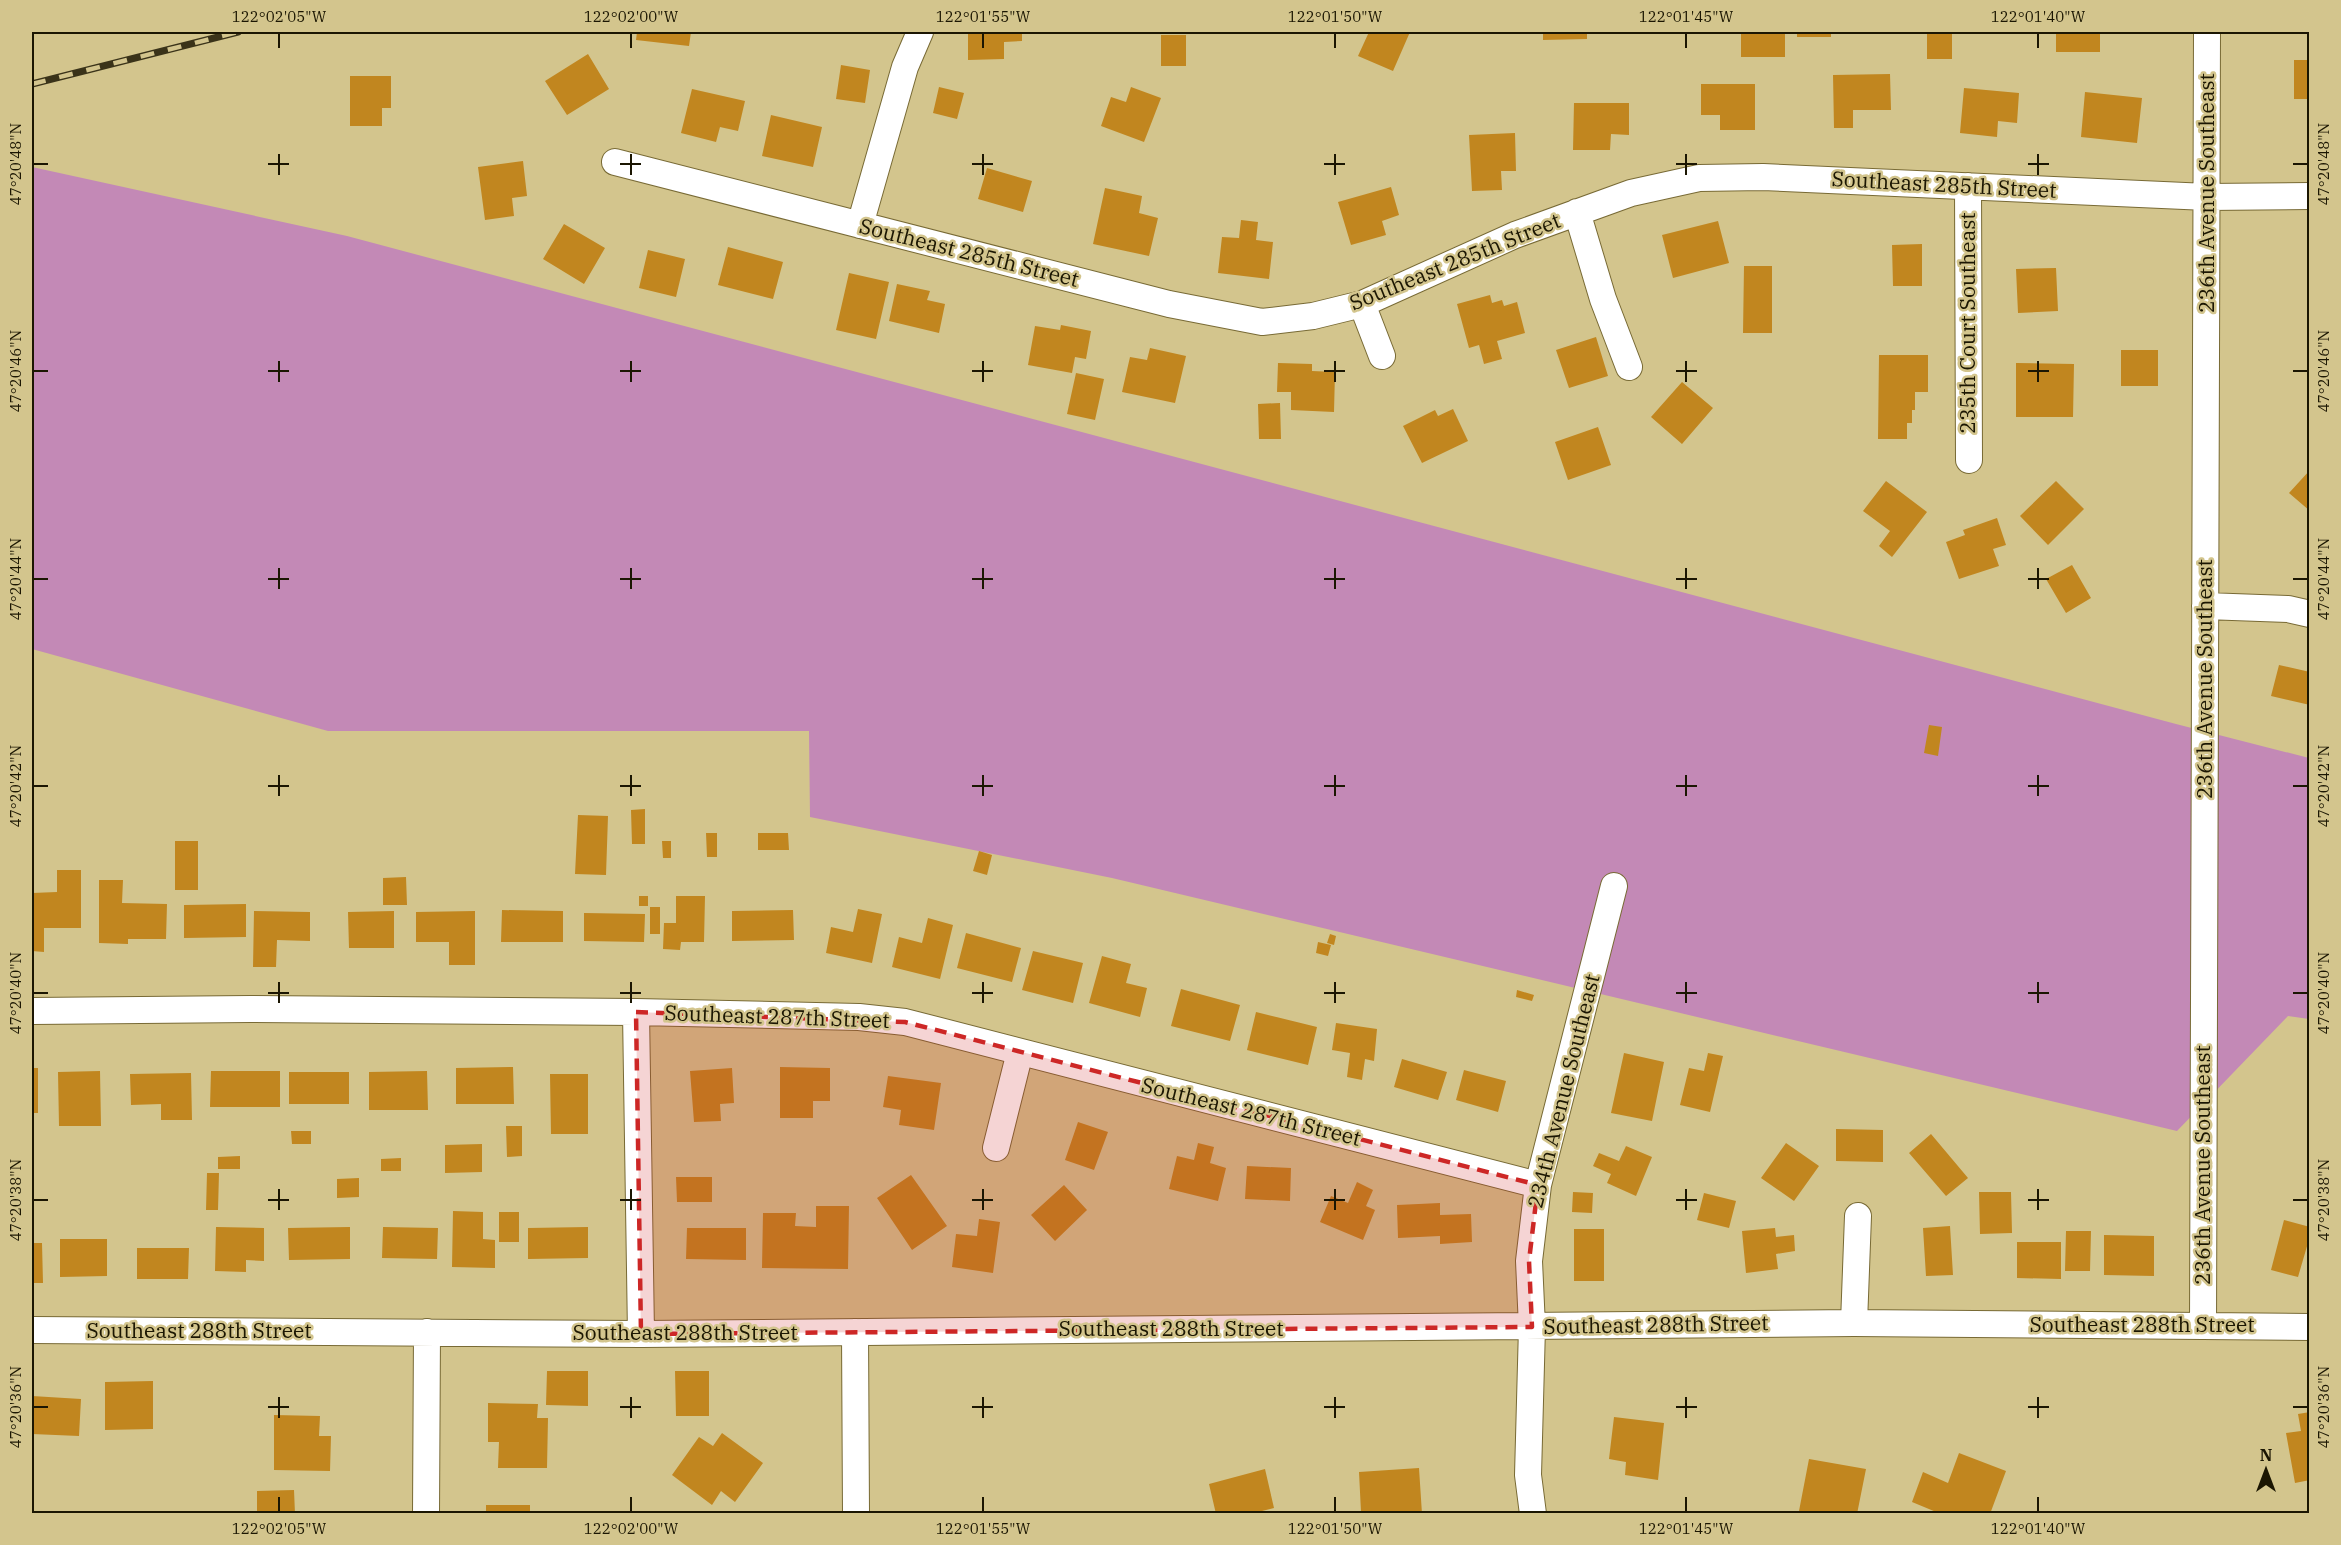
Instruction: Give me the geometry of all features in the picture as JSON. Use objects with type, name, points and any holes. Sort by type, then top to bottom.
[{"type":"street","points":[[860,225],[905,67],[920,32]]},
{"type":"street","name":"236th Avenue Southeast","points":[[2203,1326],[2207,32]]},
{"type":"street","name":"Southeast 285th Street","points":[[615,162],[1169,304],[1262,322],[1313,316],[1362,304],[1515,235],[1631,193],[1699,178],[1763,177],[2207,197],[2310,196]]},
{"type":"street","name":"235th Court Southeast","points":[[1968,186],[1969,459]]},
{"type":"street","points":[[1577,212],[1603,299],[1629,367]]},
{"type":"street","points":[[1362,304],[1382,356]]},
{"type":"street","points":[[2205,606],[2288,609],[2310,614]]},
{"type":"street","name":"234th Avenue Southeast","points":[[1533,1514],[1528,1475],[1532,1327],[1529,1261],[1538,1185],[1614,886]]},
{"type":"street","name":"Southeast 287th Street","points":[[32,1011],[261,1009],[636,1012],[859,1017],[905,1022],[1538,1185]]},
{"type":"street","points":[[636,1012],[641,1334]]},
{"type":"street","points":[[996,1148],[1020,1052]]},
{"type":"street","points":[[1854,1323],[1858,1216]]},
{"type":"street","name":"Southeast 288th Street","points":[[32,1330],[641,1334],[1854,1323],[2310,1327]]},
{"type":"street","points":[[426,1514],[428,1332]]},
{"type":"street","points":[[855,1332],[856,1514]]},
{"type":"highlighted area","points":[[636,1012],[905,1022],[1538,1185],[1529,1261],[1532,1327],[641,1334]]},
{"type":"shaded area","points":[[32,167],[347,236],[2309,758],[2309,1019],[2288,1016],[2177,1131],[1112,878],[810,817],[809,731],[328,731],[32,649]]},
{"type":"building","points":[[637,32],[691,32],[689,46],[636,40]]},
{"type":"building","points":[[968,32],[1022,32],[1022,41],[1004,42],[1004,59],[968,60]]},
{"type":"building","points":[[1369,32],[1410,32],[1393,71],[1358,56]]},
{"type":"building","points":[[1543,32],[1587,32],[1587,39],[1543,40]]},
{"type":"building","points":[[1741,32],[1785,32],[1785,57],[1741,57]]},
{"type":"building","points":[[1797,32],[1831,32],[1831,37],[1797,37]]},
{"type":"building","points":[[1927,32],[1952,32],[1952,59],[1927,59]]},
{"type":"building","points":[[2056,32],[2100,32],[2100,52],[2056,52]]},
{"type":"building","points":[[1161,35],[1186,35],[1186,66],[1161,66]]},
{"type":"building","points":[[588,54],[609,89],[567,115],[545,81]]},
{"type":"building","points":[[2294,60],[2310,60],[2310,99],[2294,99]]},
{"type":"building","points":[[841,65],[870,70],[865,103],[836,99]]},
{"type":"building","points":[[1890,74],[1891,110],[1853,110],[1853,128],[1834,128],[1833,75]]},
{"type":"building","points":[[350,76],[391,76],[391,108],[382,108],[382,126],[350,126]]},
{"type":"building","points":[[1701,84],[1755,84],[1755,130],[1720,130],[1720,115],[1701,115]]},
{"type":"building","points":[[939,87],[964,93],[957,119],[933,113]]},
{"type":"building","points":[[1131,87],[1161,98],[1144,142],[1101,126],[1111,97],[1126,102]]},
{"type":"building","points":[[1964,88],[2019,93],[2017,123],[1998,121],[1997,137],[1960,133]]},
{"type":"building","points":[[692,89],[745,101],[738,131],[720,127],[716,142],[681,133]]},
{"type":"building","points":[[2085,92],[2142,98],[2137,143],[2081,137]]},
{"type":"building","points":[[1574,103],[1629,103],[1629,135],[1611,134],[1610,150],[1573,150]]},
{"type":"building","points":[[771,115],[822,127],[813,167],[762,156]]},
{"type":"building","points":[[1515,133],[1516,171],[1501,171],[1502,190],[1472,191],[1469,135]]},
{"type":"building","points":[[523,161],[527,196],[512,198],[514,216],[485,220],[478,167]]},
{"type":"building","points":[[987,168],[1032,181],[1023,212],[978,199]]},
{"type":"building","points":[[1391,187],[1399,215],[1382,221],[1386,235],[1351,245],[1338,202]]},
{"type":"building","points":[[1105,188],[1142,196],[1139,213],[1158,218],[1149,256],[1093,244]]},
{"type":"building","points":[[1241,220],[1258,222],[1256,240],[1273,242],[1269,279],[1218,273],[1222,237],[1239,238]]},
{"type":"building","points":[[1718,221],[1729,263],[1673,278],[1662,235]]},
{"type":"building","points":[[564,224],[605,248],[584,284],[543,259]]},
{"type":"building","points":[[1922,244],[1922,286],[1893,286],[1892,245]]},
{"type":"building","points":[[728,247],[783,262],[773,299],[718,285]]},
{"type":"building","points":[[648,250],[685,259],[676,297],[639,288]]},
{"type":"building","points":[[1744,266],[1772,266],[1772,333],[1743,333]]},
{"type":"building","points":[[2056,268],[2058,311],[2018,313],[2016,269]]},
{"type":"building","points":[[849,273],[889,282],[876,339],[836,330]]},
{"type":"building","points":[[897,284],[930,291],[927,300],[945,304],[939,333],[889,321]]},
{"type":"building","points":[[1490,295],[1492,303],[1502,300],[1504,306],[1517,302],[1525,333],[1497,341],[1502,359],[1484,364],[1479,345],[1469,348],[1457,304]]},
{"type":"building","points":[[1061,325],[1091,331],[1086,359],[1075,357],[1072,373],[1028,365],[1035,326],[1060,330]]},
{"type":"building","points":[[1596,337],[1608,376],[1569,388],[1556,350]]},
{"type":"building","points":[[1150,348],[1186,356],[1175,403],[1122,392],[1130,357],[1147,360]]},
{"type":"building","points":[[2121,350],[2158,350],[2158,386],[2121,386]]},
{"type":"building","points":[[1879,355],[1928,355],[1928,392],[1915,392],[1915,410],[1912,410],[1912,423],[1907,423],[1907,439],[1878,439]]},
{"type":"building","points":[[1278,363],[1312,364],[1312,371],[1335,372],[1334,412],[1291,410],[1291,392],[1277,392]]},
{"type":"building","points":[[2016,363],[2074,364],[2073,417],[2016,417]]},
{"type":"building","points":[[1076,373],[1104,379],[1095,420],[1067,414]]},
{"type":"building","points":[[1682,382],[1713,408],[1682,444],[1651,417]]},
{"type":"building","points":[[1280,403],[1281,439],[1259,439],[1258,404]]},
{"type":"building","points":[[1453,409],[1468,441],[1422,463],[1403,426],[1435,410],[1438,416]]},
{"type":"building","points":[[1598,427],[1611,465],[1568,480],[1555,442]]},
{"type":"building","points":[[2310,470],[2310,511],[2289,493]]},
{"type":"building","points":[[1886,481],[1927,512],[1892,557],[1879,546],[1890,531],[1863,511]]},
{"type":"building","points":[[2056,481],[2084,509],[2048,545],[2020,516]]},
{"type":"building","points":[[1997,518],[2006,545],[1993,549],[1999,566],[1959,579],[1946,542],[1965,535],[1963,530]]},
{"type":"building","points":[[2072,565],[2091,598],[2066,613],[2046,579]]},
{"type":"building","points":[[2279,665],[2310,672],[2310,705],[2271,696]]},
{"type":"building","points":[[1929,725],[1942,727],[1938,756],[1924,753]]},
{"type":"building","points":[[645,809],[645,844],[632,844],[631,810]]},
{"type":"building","points":[[578,815],[608,816],[606,875],[575,874]]},
{"type":"building","points":[[706,833],[717,833],[717,857],[707,857]]},
{"type":"building","points":[[758,833],[788,833],[789,850],[758,850]]},
{"type":"building","points":[[175,841],[198,841],[198,890],[175,890]]},
{"type":"building","points":[[662,841],[671,841],[671,858],[663,858]]},
{"type":"building","points":[[979,851],[992,855],[987,875],[973,871]]},
{"type":"building","points":[[57,870],[81,870],[81,928],[44,928],[44,952],[32,951],[32,893],[57,892]]},
{"type":"building","points":[[406,877],[407,905],[383,905],[383,878]]},
{"type":"building","points":[[99,880],[123,880],[122,903],[167,904],[166,939],[128,939],[128,944],[99,943]]},
{"type":"building","points":[[639,896],[648,896],[648,906],[639,906]]},
{"type":"building","points":[[676,896],[705,896],[704,942],[681,942],[680,950],[663,949],[664,923],[676,923]]},
{"type":"building","points":[[246,904],[246,937],[184,938],[184,905]]},
{"type":"building","points":[[650,907],[660,907],[660,934],[650,934]]},
{"type":"building","points":[[858,909],[882,914],[872,963],[826,953],[831,927],[853,932]]},
{"type":"building","points":[[502,910],[563,911],[563,942],[501,942]]},
{"type":"building","points":[[793,910],[794,940],[732,941],[732,911]]},
{"type":"building","points":[[254,911],[310,912],[310,941],[277,940],[276,967],[253,967]]},
{"type":"building","points":[[394,911],[394,948],[349,948],[348,912]]},
{"type":"building","points":[[475,911],[475,965],[449,965],[449,942],[416,942],[416,912]]},
{"type":"building","points":[[584,913],[645,914],[644,942],[584,941]]},
{"type":"building","points":[[928,918],[953,925],[940,979],[892,967],[899,937],[922,943]]},
{"type":"building","points":[[966,933],[1021,948],[1012,982],[957,968]]},
{"type":"building","points":[[1330,934],[1336,936],[1334,945],[1327,943]]},
{"type":"building","points":[[1318,942],[1331,945],[1328,956],[1316,953]]},
{"type":"building","points":[[1033,951],[1083,963],[1073,1003],[1022,990]]},
{"type":"building","points":[[1102,956],[1131,964],[1126,983],[1147,988],[1140,1017],[1089,1003]]},
{"type":"building","points":[[1181,989],[1240,1005],[1230,1041],[1171,1026]]},
{"type":"building","points":[[1517,990],[1534,995],[1532,1001],[1516,997]]},
{"type":"building","points":[[1256,1012],[1317,1027],[1308,1065],[1247,1050]]},
{"type":"building","points":[[1336,1023],[1377,1029],[1374,1061],[1365,1059],[1362,1080],[1347,1077],[1350,1053],[1332,1050]]},
{"type":"building","points":[[1624,1053],[1664,1062],[1652,1121],[1611,1113]]},
{"type":"building","points":[[1708,1053],[1723,1056],[1710,1112],[1680,1105],[1689,1068],[1704,1071]]},
{"type":"building","points":[[1402,1059],[1447,1072],[1438,1100],[1394,1087]]},
{"type":"building","points":[[513,1067],[514,1104],[456,1104],[456,1068]]},
{"type":"building","points":[[780,1067],[830,1068],[830,1101],[813,1101],[813,1118],[780,1118]]},
{"type":"building","points":[[32,1068],[38,1068],[38,1113],[32,1113]]},
{"type":"building","points":[[732,1068],[734,1103],[720,1104],[721,1121],[694,1122],[690,1071]]},
{"type":"building","points":[[1464,1070],[1506,1081],[1498,1112],[1456,1100]]},
{"type":"building","points":[[100,1071],[101,1126],[59,1126],[58,1072]]},
{"type":"building","points":[[211,1071],[280,1071],[280,1107],[210,1107]]},
{"type":"building","points":[[427,1071],[428,1110],[369,1110],[369,1072]]},
{"type":"building","points":[[289,1072],[349,1072],[349,1104],[289,1104]]},
{"type":"building","points":[[191,1073],[192,1120],[161,1120],[161,1104],[131,1105],[130,1074]]},
{"type":"building","points":[[550,1074],[588,1074],[588,1134],[551,1134]]},
{"type":"building","points":[[888,1076],[941,1083],[934,1130],[899,1125],[901,1110],[883,1107]]},
{"type":"building","points":[[1078,1122],[1108,1132],[1094,1170],[1065,1160]]},
{"type":"building","points":[[506,1126],[522,1126],[522,1156],[507,1157]]},
{"type":"building","points":[[1836,1129],[1883,1130],[1883,1162],[1836,1161]]},
{"type":"building","points":[[291,1131],[311,1131],[311,1144],[292,1144]]},
{"type":"building","points":[[1931,1134],[1968,1178],[1946,1196],[1909,1153]]},
{"type":"building","points":[[1198,1143],[1214,1147],[1210,1163],[1226,1168],[1218,1201],[1169,1189],[1177,1156],[1194,1160]]},
{"type":"building","points":[[1786,1143],[1819,1166],[1794,1201],[1761,1178]]},
{"type":"building","points":[[482,1144],[482,1172],[445,1173],[445,1145]]},
{"type":"building","points":[[1626,1146],[1652,1157],[1636,1196],[1607,1183],[1611,1174],[1593,1166],[1599,1153],[1619,1161]]},
{"type":"building","points":[[240,1156],[240,1169],[218,1169],[218,1157]]},
{"type":"building","points":[[401,1158],[401,1171],[381,1171],[381,1159]]},
{"type":"building","points":[[1247,1166],[1291,1168],[1290,1201],[1245,1199]]},
{"type":"building","points":[[207,1173],[219,1173],[218,1210],[206,1210]]},
{"type":"building","points":[[911,1175],[947,1226],[912,1250],[877,1198]]},
{"type":"building","points":[[676,1177],[712,1177],[712,1202],[677,1202]]},
{"type":"building","points":[[359,1178],[359,1197],[337,1198],[337,1179]]},
{"type":"building","points":[[1357,1182],[1373,1190],[1366,1206],[1375,1210],[1363,1240],[1320,1222],[1331,1196],[1348,1203]]},
{"type":"building","points":[[1064,1185],[1087,1210],[1055,1241],[1031,1215]]},
{"type":"building","points":[[1573,1192],[1593,1193],[1592,1213],[1572,1212]]},
{"type":"building","points":[[1979,1192],[2011,1192],[2012,1233],[1980,1234]]},
{"type":"building","points":[[1704,1193],[1736,1201],[1729,1228],[1697,1220]]},
{"type":"building","points":[[1440,1203],[1440,1215],[1471,1214],[1472,1242],[1440,1244],[1440,1236],[1398,1238],[1397,1205]]},
{"type":"building","points":[[816,1206],[849,1206],[848,1269],[762,1268],[763,1213],[796,1213],[795,1226],[816,1227]]},
{"type":"building","points":[[453,1211],[483,1212],[483,1239],[495,1240],[495,1268],[452,1267]]},
{"type":"building","points":[[499,1212],[519,1212],[519,1242],[499,1242]]},
{"type":"building","points":[[979,1219],[1000,1222],[993,1273],[952,1267],[956,1234],[977,1236]]},
{"type":"building","points":[[2284,1220],[2310,1227],[2310,1236],[2298,1277],[2271,1270]]},
{"type":"building","points":[[1950,1226],[1953,1275],[1926,1276],[1923,1228]]},
{"type":"building","points":[[216,1227],[264,1228],[264,1261],[246,1260],[246,1272],[215,1271]]},
{"type":"building","points":[[350,1227],[350,1259],[289,1260],[288,1228]]},
{"type":"building","points":[[383,1227],[438,1228],[437,1259],[382,1258]]},
{"type":"building","points":[[588,1227],[588,1258],[528,1259],[528,1228]]},
{"type":"building","points":[[687,1228],[746,1228],[746,1260],[686,1259]]},
{"type":"building","points":[[1775,1228],[1776,1237],[1794,1235],[1795,1251],[1776,1254],[1778,1269],[1746,1273],[1742,1231]]},
{"type":"building","points":[[1574,1229],[1604,1229],[1604,1281],[1574,1281]]},
{"type":"building","points":[[2066,1231],[2091,1231],[2090,1271],[2065,1271]]},
{"type":"building","points":[[2104,1235],[2154,1236],[2154,1276],[2104,1275]]},
{"type":"building","points":[[60,1239],[107,1239],[107,1276],[60,1277]]},
{"type":"building","points":[[2017,1242],[2061,1242],[2061,1279],[2017,1278]]},
{"type":"building","points":[[32,1243],[42,1243],[43,1283],[32,1283]]},
{"type":"building","points":[[137,1248],[189,1248],[188,1279],[137,1279]]},
{"type":"building","points":[[547,1371],[588,1371],[588,1406],[546,1405]]},
{"type":"building","points":[[675,1371],[709,1371],[709,1416],[676,1416]]},
{"type":"building","points":[[153,1381],[153,1429],[105,1430],[105,1382]]},
{"type":"building","points":[[32,1396],[81,1399],[79,1436],[32,1434]]},
{"type":"building","points":[[488,1403],[538,1404],[537,1418],[548,1418],[547,1468],[498,1468],[499,1442],[488,1442]]},
{"type":"building","points":[[2310,1412],[2310,1480],[2295,1483],[2286,1433],[2301,1431],[2298,1414]]},
{"type":"building","points":[[274,1415],[320,1416],[319,1436],[331,1436],[330,1471],[274,1470]]},
{"type":"building","points":[[1614,1417],[1664,1423],[1658,1480],[1625,1475],[1626,1462],[1609,1459]]},
{"type":"building","points":[[722,1433],[763,1463],[735,1502],[721,1491],[712,1505],[672,1475],[699,1437],[713,1446]]},
{"type":"building","points":[[1959,1453],[2006,1471],[1990,1514],[1941,1514],[1912,1502],[1923,1472],[1948,1483]]},
{"type":"building","points":[[1809,1459],[1866,1469],[1857,1514],[1811,1514],[1799,1511]]},
{"type":"building","points":[[1419,1468],[1422,1514],[1361,1512],[1359,1472]]},
{"type":"building","points":[[1265,1469],[1274,1508],[1262,1511],[1263,1514],[1216,1514],[1209,1484]]},
{"type":"building","points":[[294,1490],[295,1514],[257,1514],[257,1491]]},
{"type":"building","points":[[486,1505],[530,1505],[530,1514],[486,1514]]},
{"type":"railway","points":[[32,84],[238,32]]}]
